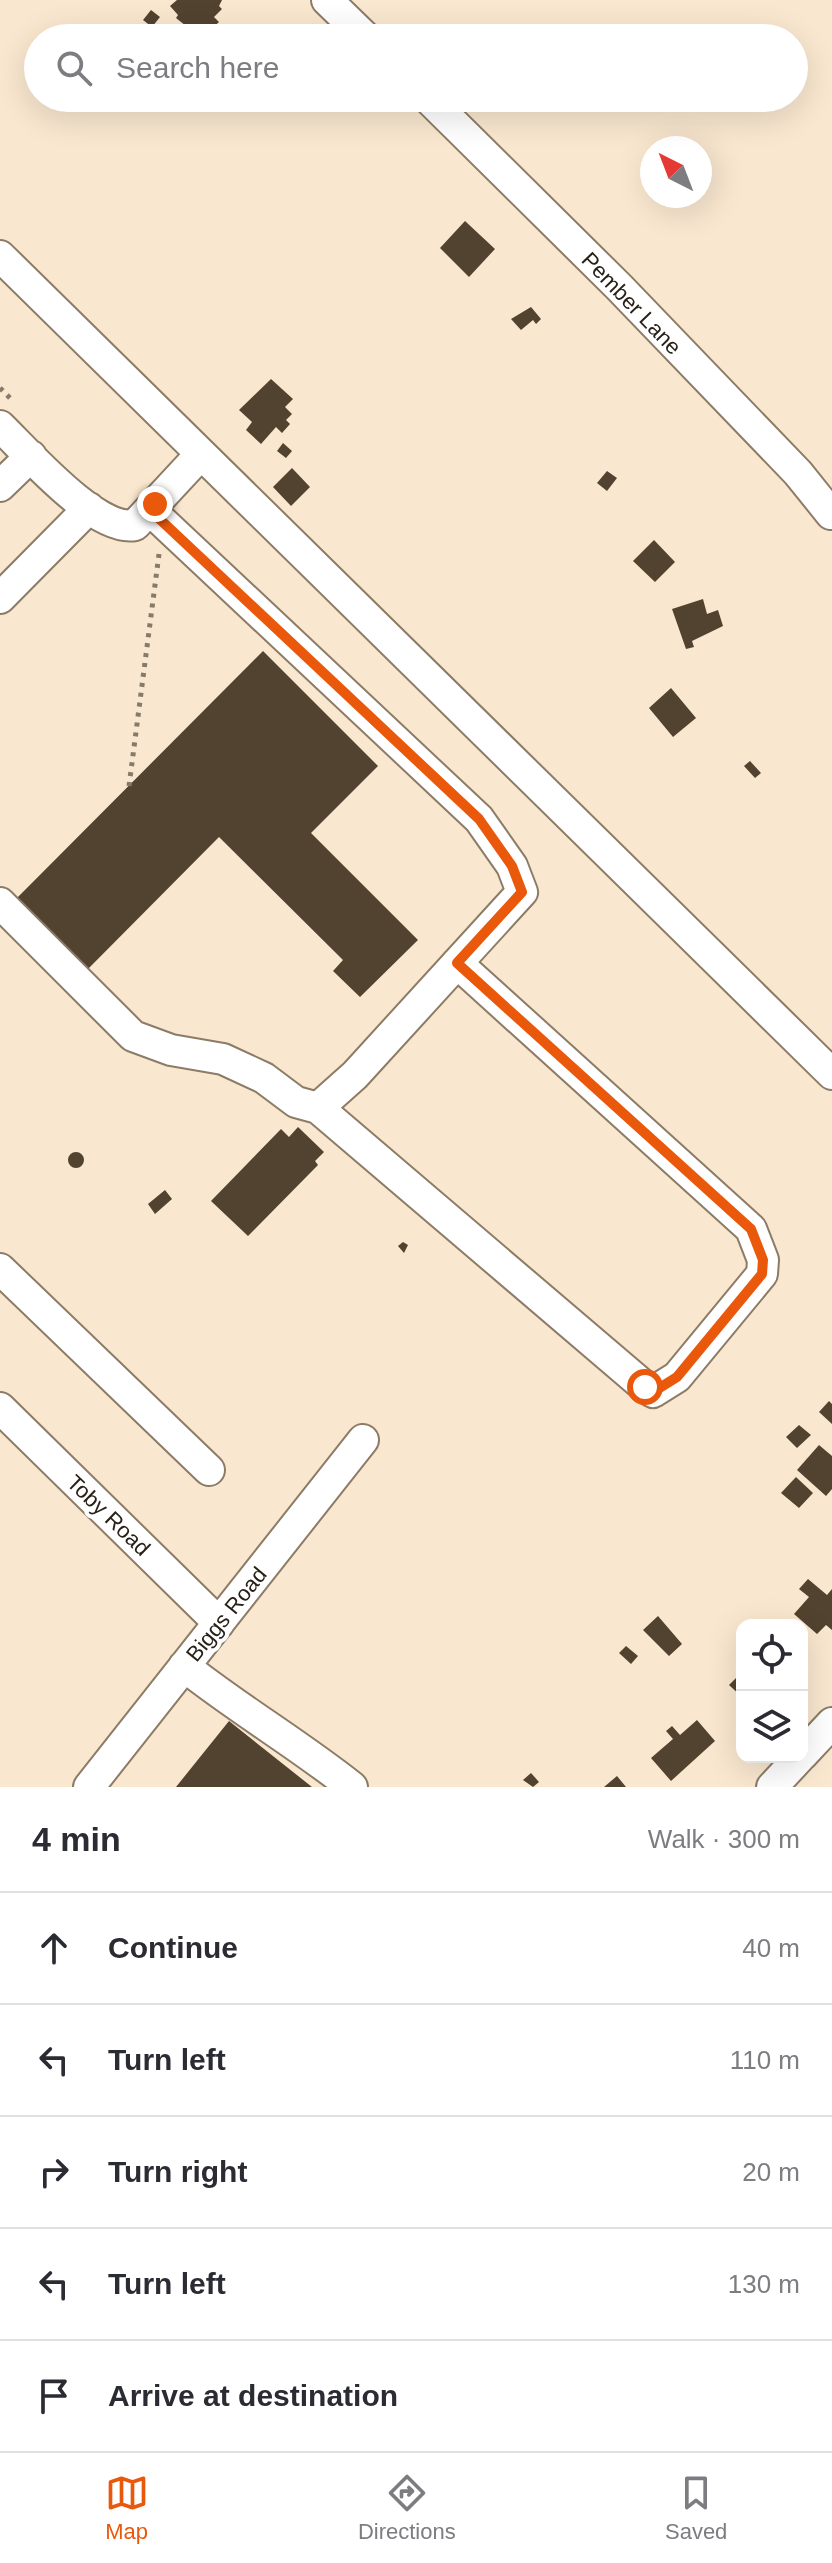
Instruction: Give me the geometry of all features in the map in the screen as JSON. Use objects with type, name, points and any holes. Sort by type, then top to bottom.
[{"type":"street","points":[[327,0],[352,24]]},
{"type":"street","name":"Pember Lane","points":[[442,112],[619,287],[798,473],[831,514]]},
{"type":"street","points":[[0,256],[832,1074]]},
{"type":"street","points":[[0,426],[89,508],[124,528],[135,525],[201,454]]},
{"type":"street","points":[[0,486],[31,456]]},
{"type":"street","points":[[0,598],[89,508]]},
{"type":"street","points":[[150,510],[479,819],[512,866],[522,892],[355,1075],[318,1108]]},
{"type":"street","points":[[0,903],[133,1036],[171,1050],[223,1059],[264,1078],[296,1102],[318,1108],[653,1392],[677,1377],[762,1274],[763,1260],[751,1229],[457,963]]},
{"type":"street","points":[[0,1269],[209,1470]]},
{"type":"street","name":"Toby Road","points":[[0,1408],[219,1623]]},
{"type":"street","name":"Biggs Road","points":[[89,1787],[363,1440]]},
{"type":"street","points":[[184,1666],[238,1708],[311,1754],[352,1787]]},
{"type":"street","points":[[808,1749],[832,1723]]},
{"type":"street","points":[[779,1784],[796,1763]]},
{"type":"path","points":[[129,786],[159,549]]},
{"type":"building","points":[[177,0],[222,0],[219,6],[222,9],[214,17],[219,22],[217,24],[184,24],[176,18],[178,15],[170,6]]},
{"type":"building","points":[[151,10],[160,17],[154,24],[143,20]]},
{"type":"building","points":[[465,221],[495,249],[469,277],[440,248]]},
{"type":"building","points":[[531,307],[541,319],[536,324],[533,320],[521,330],[511,319]]},
{"type":"building","points":[[271,379],[293,399],[285,407],[292,414],[286,420],[290,424],[282,433],[276,427],[261,444],[246,430],[252,422],[239,410]]},
{"type":"building","points":[[283,443],[292,451],[286,458],[277,451]]},
{"type":"building","points":[[292,468],[310,487],[291,506],[273,487]]},
{"type":"building","points":[[607,471],[617,478],[607,491],[597,483]]},
{"type":"building","points":[[654,540],[675,562],[655,582],[633,561]]},
{"type":"building","points":[[703,599],[707,614],[718,610],[723,626],[692,641],[694,647],[686,649],[672,609]]},
{"type":"building","points":[[263,651],[378,766],[311,833],[418,940],[360,997],[333,971],[343,960],[219,837],[85,972],[14,901]]},
{"type":"building","points":[[671,688],[696,718],[673,737],[649,708]]},
{"type":"building","points":[[750,761],[761,773],[755,778],[744,766]]},
{"type":"building","points":[[298,1127],[324,1152],[315,1161],[318,1165],[248,1236],[211,1201],[281,1129],[289,1137]]},
{"type":"building","points":[[73,1152],[79,1152],[84,1160],[82,1166],[73,1168],[68,1163],[68,1157]]},
{"type":"building","points":[[165,1190],[172,1199],[155,1214],[148,1204]]},
{"type":"building","points":[[403,1242],[408,1245],[404,1253],[398,1246]]},
{"type":"building","points":[[829,1401],[832,1404],[832,1424],[819,1412]]},
{"type":"building","points":[[799,1425],[811,1435],[797,1448],[786,1437]]},
{"type":"building","points":[[819,1445],[832,1456],[832,1489],[826,1496],[797,1470]]},
{"type":"building","points":[[796,1477],[813,1493],[799,1508],[781,1493]]},
{"type":"building","points":[[808,1579],[827,1595],[832,1589],[832,1630],[826,1625],[817,1634],[808,1626],[808,1619],[800,1619],[794,1614],[809,1597],[799,1589]]},
{"type":"building","points":[[658,1616],[682,1644],[669,1656],[643,1630]]},
{"type":"building","points":[[626,1646],[638,1656],[631,1664],[619,1653]]},
{"type":"building","points":[[736,1678],[736,1691],[729,1685]]},
{"type":"building","points":[[697,1720],[715,1741],[671,1781],[651,1758],[673,1739],[666,1731],[672,1726],[680,1735]]},
{"type":"building","points":[[229,1721],[312,1787],[176,1787]]},
{"type":"building","points":[[531,1773],[539,1782],[533,1787],[523,1780]]},
{"type":"building","points":[[617,1776],[626,1787],[604,1787]]},
{"type":"route","points":[[155,504],[150,510],[479,819],[512,866],[522,892],[457,963],[751,1229],[763,1260],[762,1274],[677,1377],[653,1392],[645,1387]]}]
